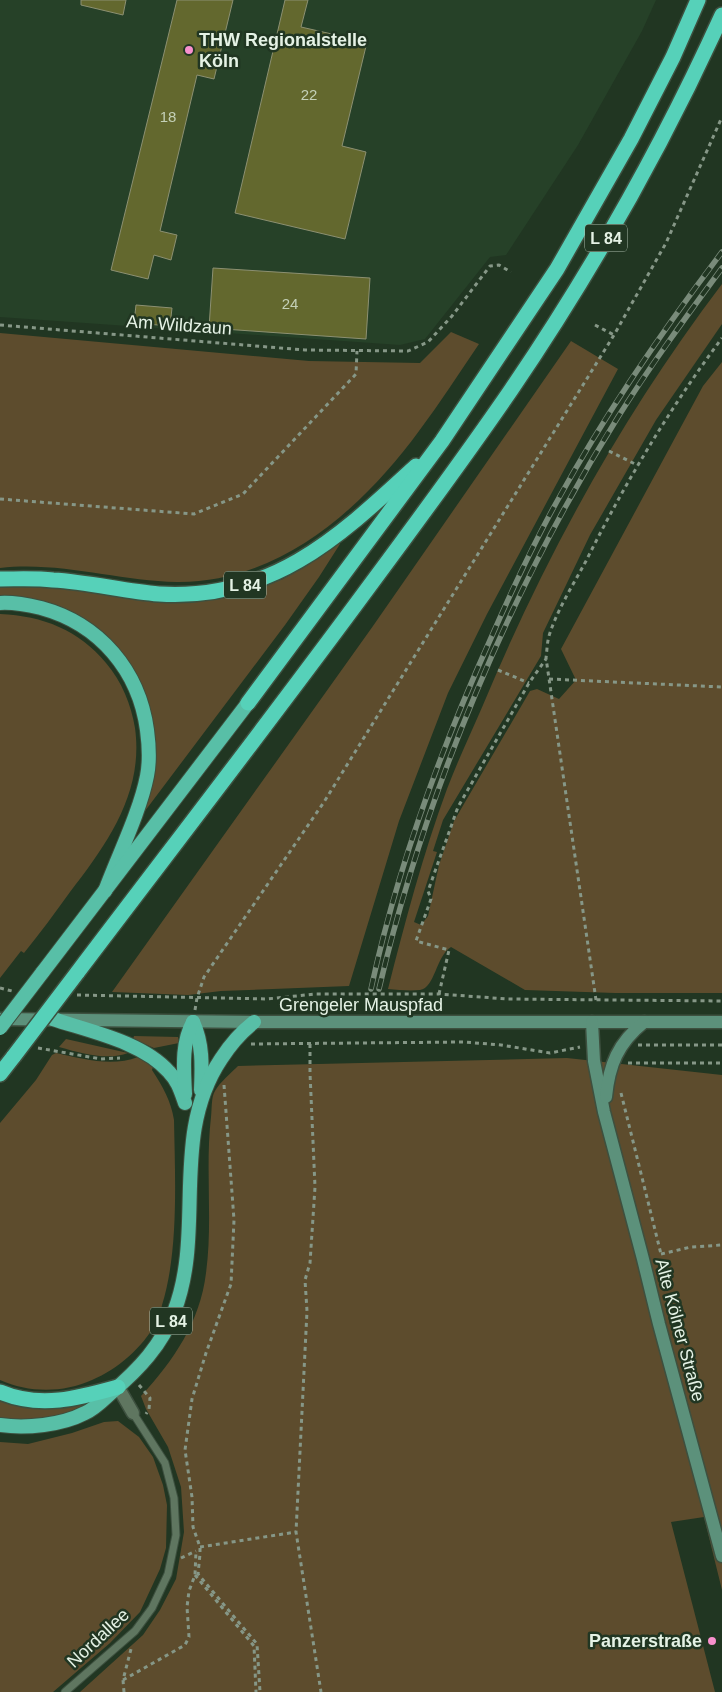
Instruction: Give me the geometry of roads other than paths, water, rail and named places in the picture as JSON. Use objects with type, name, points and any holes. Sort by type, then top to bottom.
[{"type":"highway","name":"L 84","points":[[0,1028],[248,703],[442,442],[557,269],[631,139],[698,0]]},
{"type":"highway","name":"L 84","points":[[0,1074],[336,632],[512,388],[578,287],[659,145],[722,15]]},
{"type":"highway","points":[[690,83],[722,35]]},
{"type":"highway","name":"L 84","points":[[0,579],[54,580],[168,594],[188,594],[246,584],[271,576],[323,547],[372,507],[442,442]]},
{"type":"highway","name":"L 84","points":[[0,603],[36,607],[67,617],[81,624],[103,642],[119,659],[133,682],[144,714],[149,748],[147,776],[138,806],[105,891]]},
{"type":"highway","name":"L 84","points":[[53,1019],[124,1043],[162,1065],[176,1080],[185,1103],[192,1139]]},
{"type":"highway","name":"L 84","points":[[185,1103],[185,1047],[193,1022]]},
{"type":"highway","name":"L 84","points":[[0,1425],[30,1426],[86,1413],[118,1387],[149,1355],[160,1341],[175,1311],[182,1285],[187,1238],[192,1139],[200,1101],[202,1054],[193,1022]]},
{"type":"highway","name":"L 84","points":[[200,1101],[210,1077],[222,1057],[238,1035],[254,1022]]},
{"type":"highway","name":"L 84","points":[[0,1392],[17,1398],[50,1401],[81,1397],[118,1387]]},
{"type":"main road","name":"Grengeler Mauspfad","points":[[0,1019],[193,1022],[722,1022]]},
{"type":"main road","name":"Alte Kölner Straße","points":[[592,1022],[593,1044],[604,1112],[722,1556]]},
{"type":"main road","name":"Alte Kölner Straße","points":[[604,1112],[608,1075],[613,1060],[629,1035],[644,1022]]},
{"type":"street","name":"Nordallee","points":[[118,1387],[136,1418]]},
{"type":"lane","name":"Nordallee","points":[[65,1692],[135,1631],[152,1608],[168,1574],[176,1535],[174,1498],[165,1462],[136,1418]]},
{"type":"railway","points":[[371,989],[407,855],[437,767],[472,681],[524,566],[560,496],[616,402],[678,311],[722,252]]},
{"type":"railway","points":[[379,989],[398,915],[421,841],[447,767],[507,621],[542,551],[618,417],[655,360],[722,268]]},
{"type":"place","name":"THW Regionalstelle Köln","points":[[189,50]]},
{"type":"place","name":"Panzerstraße","points":[[712,1641]]}]
